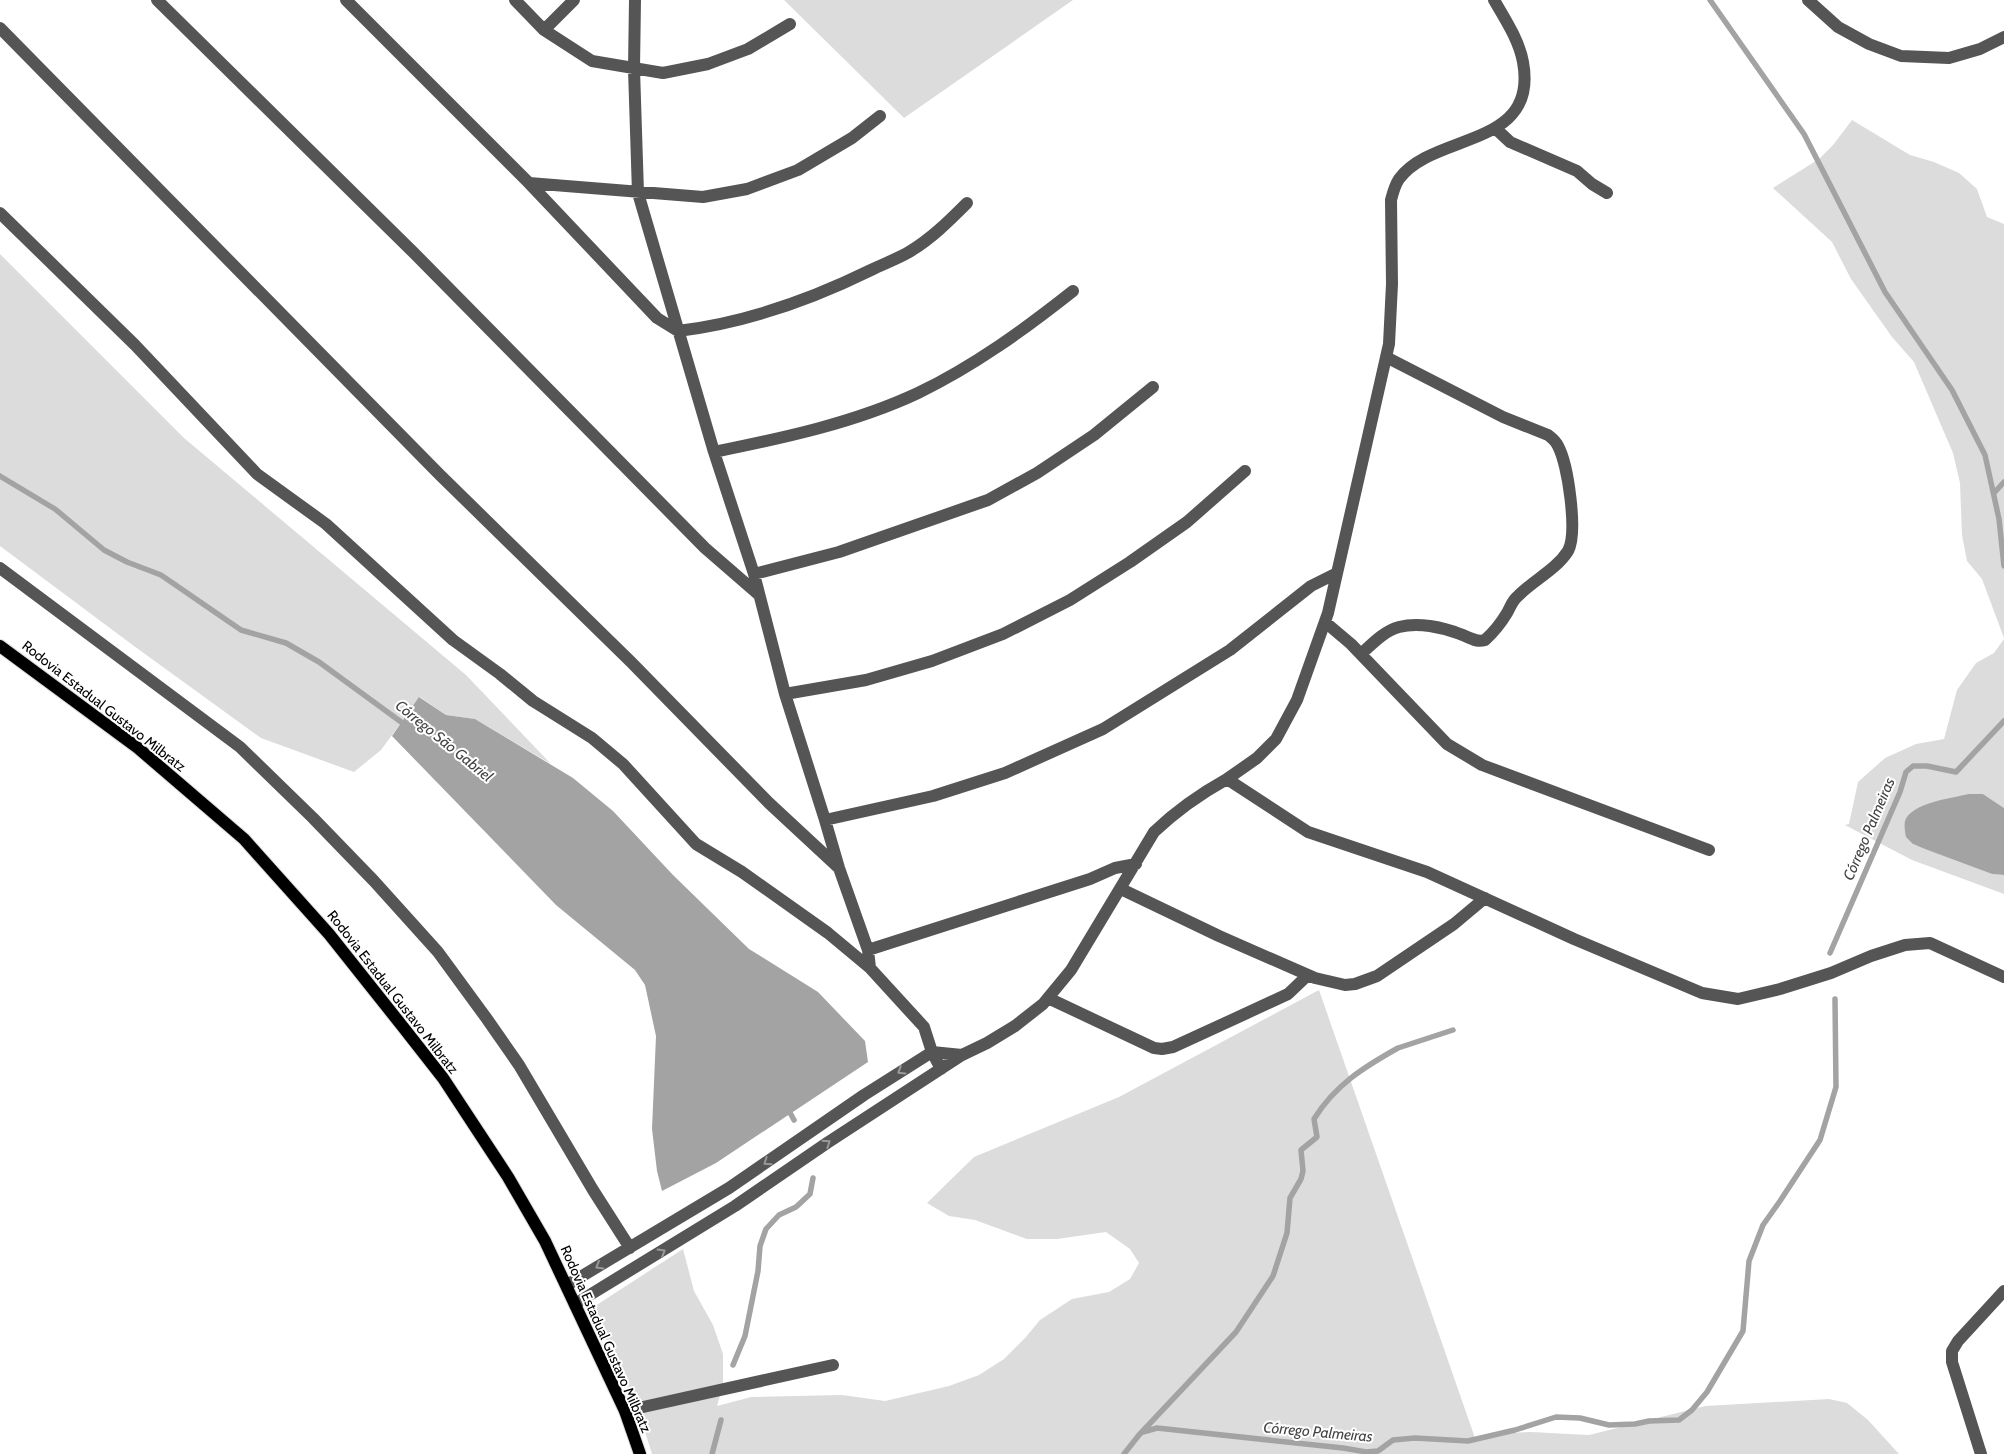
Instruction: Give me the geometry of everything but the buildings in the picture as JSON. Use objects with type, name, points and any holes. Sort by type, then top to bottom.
[{"type":"main road","name":"Rodovia Estadual Gustavo Milbratz","points":[[0,646],[138,748],[244,839],[329,934],[443,1078],[508,1178],[545,1241],[567,1285],[625,1411],[640,1454]]},
{"type":"street","points":[[157,0],[414,253],[705,548],[758,594]]},
{"type":"street","points":[[346,0],[529,183],[657,318],[678,331],[708,328],[761,314],[843,284],[909,252],[944,226],[967,203]]},
{"type":"street","points":[[515,0],[544,30],[592,61],[663,73],[708,64],[748,50],[790,24]]},
{"type":"street","points":[[544,30],[574,0]]},
{"type":"street","points":[[635,0],[634,69],[638,193],[714,452],[754,574],[785,694],[826,820],[839,868],[868,950],[870,968]]},
{"type":"street","points":[[575,1304],[735,1206],[962,1055],[1016,1026],[1043,1004],[1071,970],[1154,832],[1200,794],[1257,758],[1276,739],[1297,700],[1325,622],[1389,344],[1392,284],[1391,200],[1394,188],[1400,178],[1410,168],[1431,156],[1503,123],[1517,107],[1526,84],[1520,53],[1494,0]]},
{"type":"street","points":[[1808,0],[1838,27],[1869,44],[1901,56],[1949,58],[1980,49],[2004,37]]},
{"type":"street","points":[[0,28],[440,475],[631,662],[769,803],[839,868]]},
{"type":"street","points":[[529,183],[703,197],[747,189],[798,170],[852,138],[880,116]]},
{"type":"street","points":[[1495,128],[1510,142],[1577,171],[1592,184],[1607,193]]},
{"type":"street","points":[[0,213],[135,346],[257,474],[326,524],[453,640],[533,701],[592,738],[623,764],[696,844],[742,872],[828,933],[870,968],[924,1027],[932,1052],[941,1069]]},
{"type":"street","points":[[714,452],[782,438],[854,417],[917,393],[979,360],[1043,315],[1073,291]]},
{"type":"street","points":[[1361,654],[1379,638],[1399,627],[1418,625],[1461,634],[1474,640],[1485,640],[1498,627],[1515,599],[1560,560],[1568,551],[1572,540],[1573,526],[1567,478],[1559,446],[1554,440],[1548,435],[1502,417],[1386,357]]},
{"type":"street","points":[[754,574],[839,552],[988,500],[1037,473],[1094,435],[1153,387]]},
{"type":"street","points":[[785,694],[866,680],[932,661],[1003,634],[1070,600],[1130,562],[1187,522],[1245,471]]},
{"type":"street","points":[[0,568],[240,747],[374,881],[438,952],[492,1026],[519,1065],[630,1248]]},
{"type":"street","points":[[826,820],[933,796],[1005,773],[1103,729],[1230,650],[1312,586],[1337,573]]},
{"type":"street","points":[[1325,622],[1361,654],[1447,744],[1461,753],[1482,765],[1709,850]]},
{"type":"street","points":[[1226,779],[1308,832],[1427,872],[1574,939],[1702,993],[1738,999],[1780,989],[1831,973],[1871,956],[1905,945],[1930,943],[2004,977]]},
{"type":"street","points":[[868,950],[1081,882],[1115,868],[1136,864]]},
{"type":"street","points":[[1121,889],[1308,975],[1332,984],[1345,985],[1355,984],[1377,976],[1454,924],[1485,898]]},
{"type":"street","points":[[1048,998],[1146,1044],[1162,1049],[1185,1042],[1288,994],[1308,975]]},
{"type":"street","points":[[567,1285],[729,1188],[864,1094],[932,1052],[962,1055]]},
{"type":"street","points":[[1981,1454],[1952,1362],[1952,1351],[1963,1334],[2004,1291]]},
{"type":"street","points":[[625,1411],[833,1364]]},
{"type":"shaded area","points":[[784,0],[1073,0],[904,118]]},
{"type":"shaded area","points":[[1852,120],[1910,155],[1934,162],[1959,173],[1977,189],[1987,217],[2004,224],[2004,638],[1982,579],[1967,561],[1962,535],[1960,483],[1953,453],[1914,362],[1892,337],[1851,279],[1832,242],[1773,188],[1819,159],[1833,145]]},
{"type":"shaded area","points":[[0,254],[184,438],[466,675],[551,764],[475,719],[446,715],[420,697],[381,750],[354,772],[261,738],[0,546]]},
{"type":"shaded area","points":[[2004,639],[2004,808],[1983,794],[1913,844],[1992,874],[2004,875],[2004,894],[1912,860],[1845,825],[1849,824],[1858,782],[1885,758],[1916,744],[1944,739],[1957,690],[1976,663],[1994,653]]},
{"type":"shaded area","points":[[1319,990],[1475,1438],[1504,1433],[1531,1432],[1589,1435],[1705,1406],[1829,1399],[1847,1403],[1868,1420],[1899,1454],[652,1454],[641,1419],[592,1308],[683,1249],[694,1291],[713,1325],[723,1354],[723,1385],[717,1406],[751,1397],[842,1395],[885,1401],[949,1386],[979,1375],[1004,1359],[1040,1320],[1072,1299],[1109,1292],[1130,1279],[1139,1263],[1130,1249],[1106,1232],[1057,1239],[1027,1239],[975,1220],[949,1216],[927,1203],[974,1157],[1119,1097]]},
{"type":"water","points":[[419,697],[446,715],[475,719],[573,778],[613,811],[673,875],[749,949],[818,992],[865,1041],[868,1062],[716,1163],[662,1191],[657,1171],[652,1129],[656,1036],[645,985],[635,970],[556,905],[392,736]]},
{"type":"water","points":[[1969,794],[1983,794],[2004,808],[2004,875],[1992,874],[1925,849],[1913,844],[1906,837],[1905,821],[1915,810],[1933,802]]},
{"type":"waterway","points":[[1710,0],[1804,134],[1885,292],[1952,390],[1985,455],[1999,519],[2004,566]]},
{"type":"waterway","name":"Córrego São Gabriel","points":[[0,476],[55,509],[104,550],[127,562],[161,575],[241,630],[286,643],[319,662],[408,727]]},
{"type":"waterway","name":"Córrego Palmeiras","points":[[1994,493],[2004,482]]},
{"type":"waterway","name":"Córrego Palmeiras","points":[[1830,953],[1900,792],[1906,772],[1913,766],[1927,766],[1956,772],[2004,721]]},
{"type":"waterway","name":"Córrego Palmeiras","points":[[1143,1432],[1157,1428],[1366,1452],[1378,1451],[1393,1440],[1415,1438],[1468,1441],[1515,1430],[1556,1417],[1580,1418],[1609,1425],[1679,1420],[1692,1410],[1707,1392],[1743,1331],[1749,1261],[1763,1225],[1820,1140],[1836,1087],[1835,999]]},
{"type":"waterway","points":[[1124,1454],[1139,1435],[1236,1332],[1273,1276],[1287,1233],[1290,1198],[1301,1179],[1303,1171],[1301,1150],[1317,1137],[1314,1119],[1322,1107],[1351,1078],[1385,1055],[1398,1048],[1453,1030]]},
{"type":"waterway","name":"Córrego São Gabriel","points":[[788,1109],[794,1120]]},
{"type":"waterway","name":"Córrego São Gabriel","points":[[733,1365],[745,1336],[758,1271],[760,1246],[766,1229],[779,1215],[796,1207],[810,1194],[813,1178]]},
{"type":"waterway","name":"Córrego São Gabriel","points":[[712,1454],[721,1420]]}]
